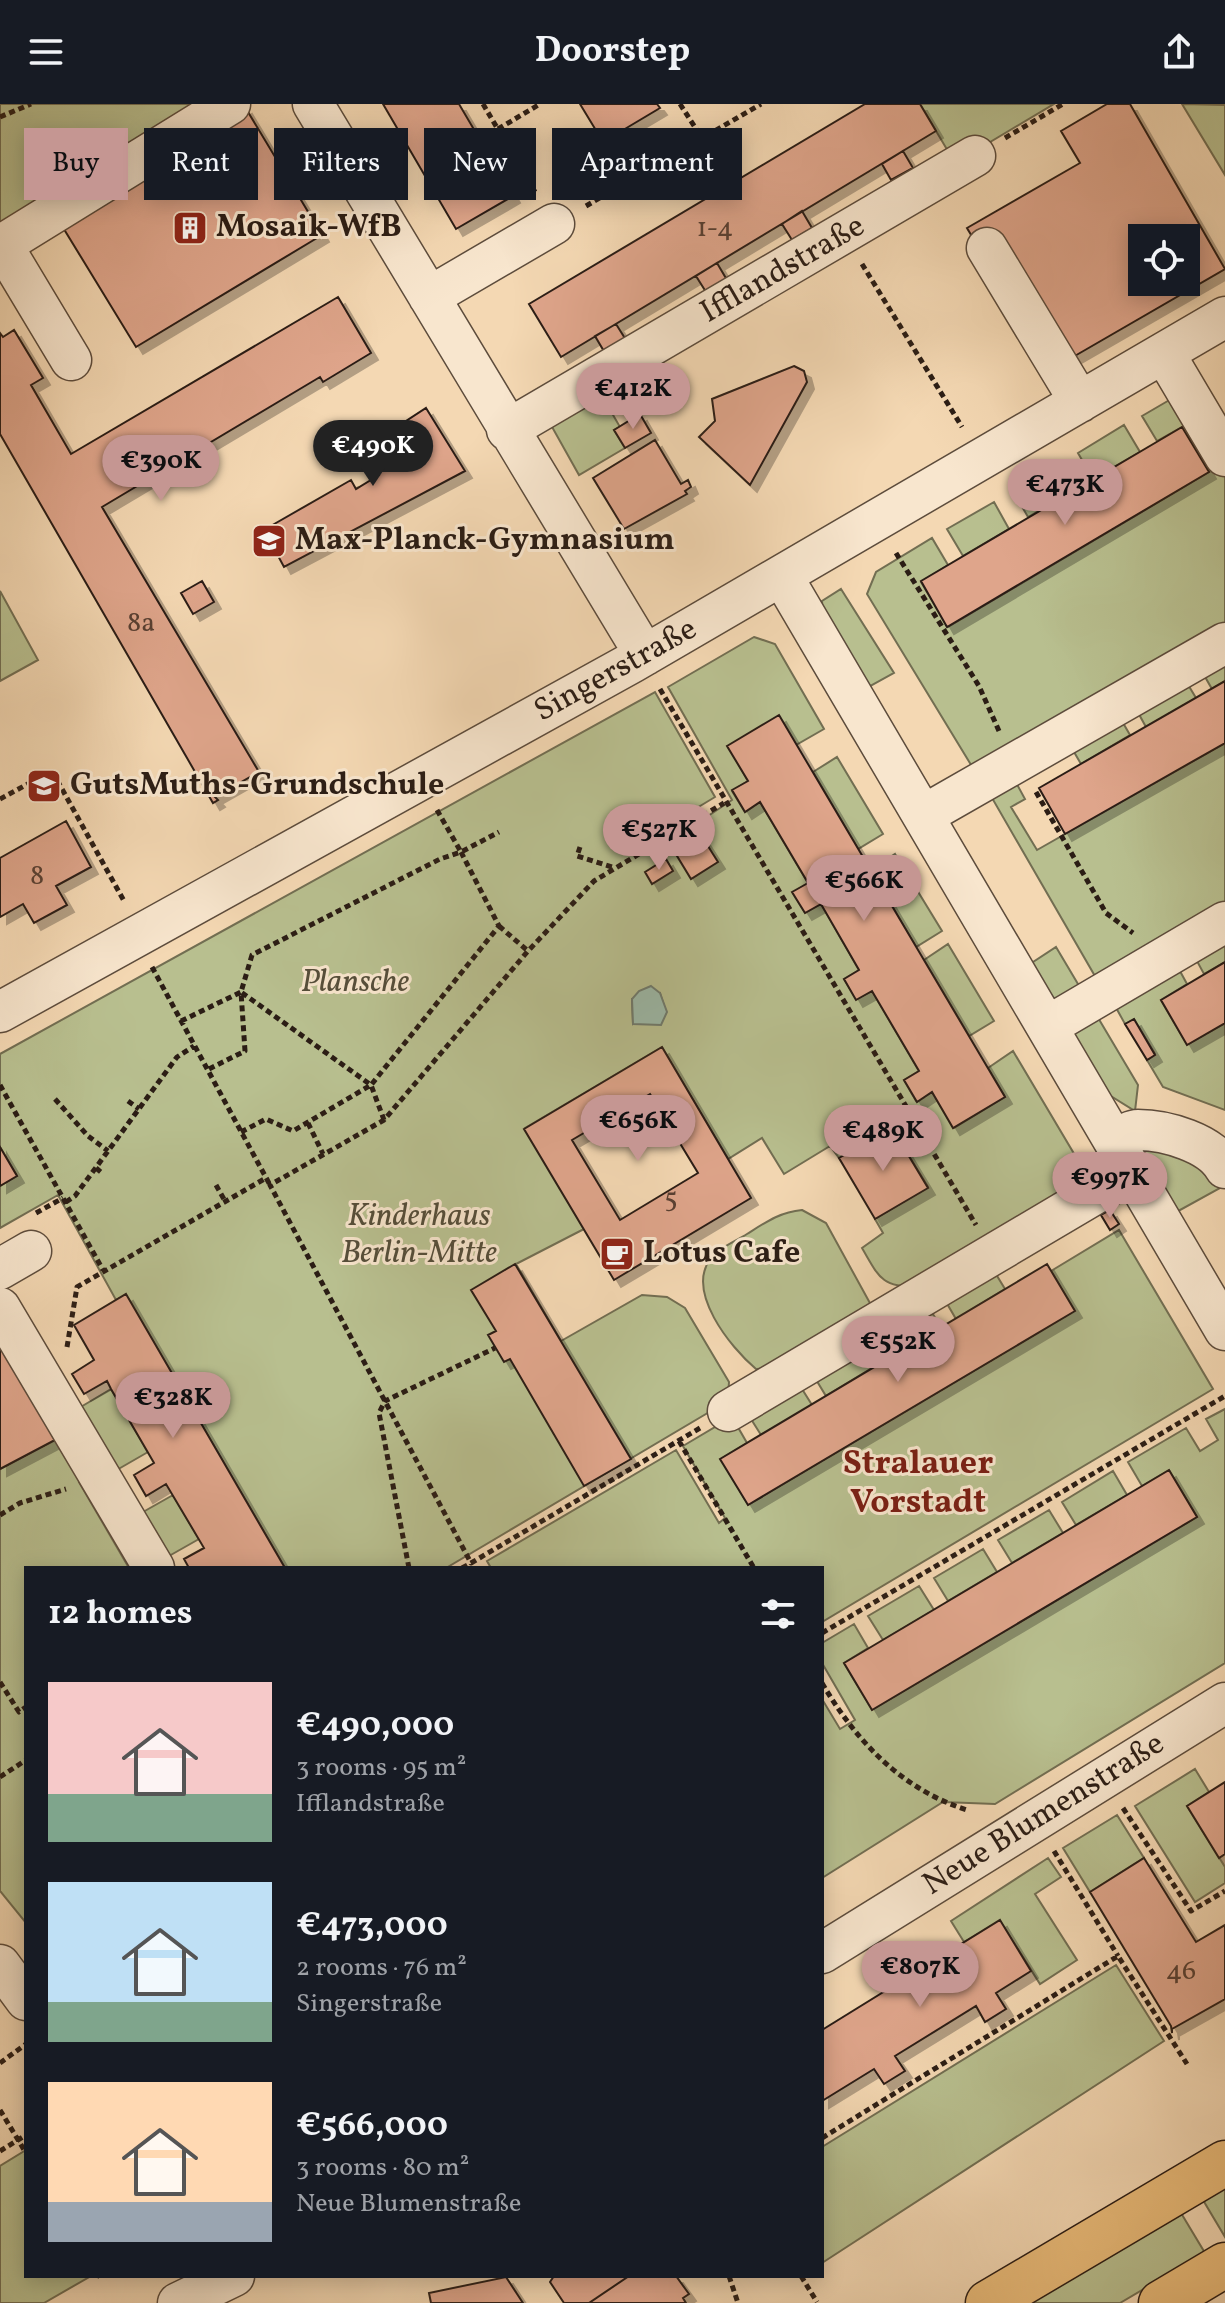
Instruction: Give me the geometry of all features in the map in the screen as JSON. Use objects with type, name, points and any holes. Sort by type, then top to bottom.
[{"type":"main road","points":[[988,2303],[1225,2163]]},
{"type":"main road","points":[[1161,2303],[1225,2265]]},
{"type":"street","points":[[71,360],[1,246],[230,104]]},
{"type":"street","points":[[313,104],[650,669]]},
{"type":"street","name":"Ifflandstraße","points":[[507,430],[844,236],[975,156]]},
{"type":"street","points":[[429,297],[554,224]]},
{"type":"street","points":[[987,248],[1080,402]]},
{"type":"street","name":"Singerstraße","points":[[0,1012],[650,669],[782,576],[1225,317]]},
{"type":"street","points":[[1164,353],[1225,456]]},
{"type":"street","points":[[782,576],[1225,1330]]},
{"type":"street","points":[[924,815],[1225,643]]},
{"type":"street","points":[[1048,1026],[1225,922]]},
{"type":"street","points":[[728,1411],[993,1253],[1123,1156],[1135,1130],[1183,1139],[1205,1149],[1225,1168]]},
{"type":"street","points":[[0,1308],[153,1566]]},
{"type":"street","name":"Neue Blumenstraße","points":[[824,1952],[1225,1703]]},
{"type":"street","points":[[178,2303],[227,2278]]},
{"type":"path","points":[[0,117],[31,104]]},
{"type":"path","points":[[483,104],[497,128]]},
{"type":"path","points":[[500,128],[540,104]]},
{"type":"path","points":[[680,104],[696,128]]},
{"type":"path","points":[[719,128],[761,104]]},
{"type":"path","points":[[975,156],[1063,104]]},
{"type":"path","points":[[536,193],[554,224],[595,200]]},
{"type":"path","points":[[844,236],[962,427]]},
{"type":"path","points":[[650,669],[724,803],[993,1253]]},
{"type":"path","points":[[0,799],[52,771],[121,895]]},
{"type":"path","points":[[270,1185],[384,1120],[528,951],[594,881],[724,803]]},
{"type":"path","points":[[435,806],[499,926],[528,951]]},
{"type":"path","points":[[679,829],[688,842]]},
{"type":"path","points":[[207,1070],[245,1051],[241,992],[252,955],[499,832]]},
{"type":"path","points":[[580,847],[577,856],[616,868]]},
{"type":"path","points":[[241,1132],[266,1119],[293,1131],[371,1085],[499,926]]},
{"type":"path","points":[[150,963],[471,1563]]},
{"type":"path","points":[[181,1021],[241,992]]},
{"type":"path","points":[[241,992],[371,1085],[384,1120]]},
{"type":"path","points":[[66,1202],[75,1196],[177,1057],[194,1046]]},
{"type":"path","points":[[0,1085],[103,1270]]},
{"type":"path","points":[[55,1099],[88,1136],[108,1151]]},
{"type":"path","points":[[128,1101],[139,1109]]},
{"type":"path","points":[[308,1123],[323,1154]]},
{"type":"path","points":[[96,1168],[102,1173]]},
{"type":"path","points":[[57,1402],[77,1287],[266,1178]]},
{"type":"path","points":[[216,1185],[225,1201]]},
{"type":"path","points":[[409,1566],[379,1413],[385,1401],[495,1348]]},
{"type":"path","points":[[824,1632],[1225,1396]]},
{"type":"path","points":[[466,1566],[728,1411]]},
{"type":"path","points":[[679,1441],[753,1566]]},
{"type":"path","points":[[0,1515],[20,1503],[101,1478]]},
{"type":"path","points":[[0,1682],[19,1712],[24,1708]]},
{"type":"path","points":[[824,1686],[841,1715],[881,1761],[946,1803],[967,1810]]},
{"type":"path","points":[[0,1777],[24,1761]]},
{"type":"path","points":[[1103,1777],[1191,1911],[1225,1891]]},
{"type":"path","points":[[1035,1820],[1187,2064]]},
{"type":"path","points":[[824,2137],[1118,1956]]},
{"type":"path","points":[[0,2063],[24,2045]]},
{"type":"path","points":[[0,2110],[24,2150]]},
{"type":"path","points":[[0,2151],[24,2136]]},
{"type":"path","points":[[730,2278],[738,2303]]},
{"type":"path","points":[[802,2278],[817,2302]]},
{"type":"green space","points":[[0,104],[209,104],[170,128],[144,128],[144,144],[128,154],[128,128],[24,128],[24,200],[55,200],[0,234]]},
{"type":"green space","points":[[920,104],[1054,104],[955,163]]},
{"type":"green space","points":[[1182,104],[1225,105],[1225,175]]},
{"type":"green space","points":[[598,389],[620,427],[614,430],[625,448],[579,475],[547,418]]},
{"type":"green space","points":[[1178,395],[1225,475],[1225,630],[976,773],[867,594],[876,572],[932,538],[948,565],[921,582],[948,627],[1209,472],[1182,427],[1157,441],[1142,416]]},
{"type":"green space","points":[[1124,425],[1140,452],[1093,479],[1078,453]]},
{"type":"green space","points":[[1061,464],[1075,490],[1028,517],[1013,491]]},
{"type":"green space","points":[[994,502],[1009,529],[963,556],[947,529]]},
{"type":"green space","points":[[841,589],[894,673],[865,689],[823,615],[822,601]]},
{"type":"green space","points":[[0,591],[38,660],[0,681]]},
{"type":"green space","points":[[754,637],[775,644],[824,729],[796,745],[728,746],[748,781],[732,791],[745,812],[760,802],[808,883],[793,893],[805,913],[821,904],[859,970],[844,979],[856,999],[872,991],[919,1071],[904,1080],[916,1101],[932,1092],[954,1128],[1005,1097],[988,1068],[1013,1051],[1092,1184],[917,1287],[896,1285],[877,1273],[862,1248],[883,1233],[875,1219],[928,1187],[892,1128],[839,1158],[830,1146],[784,1174],[762,1138],[728,1159],[662,1047],[525,1128],[584,1229],[516,1264],[561,1341],[642,1295],[667,1297],[685,1308],[729,1382],[728,1397],[716,1408],[449,1566],[284,1566],[126,1295],[116,1300],[58,1195],[0,1228],[0,1186],[17,1176],[0,1147],[0,1054],[655,692],[715,797],[652,835],[660,848],[732,800],[668,687]],"holes":[[[660,993],[666,1012],[633,1024],[632,999]]]},
{"type":"green space","points":[[1225,653],[1225,681],[1212,689],[1200,668]]},
{"type":"green space","points":[[1184,678],[1196,698],[1146,727],[1135,707]]},
{"type":"green space","points":[[1119,716],[1130,735],[1081,764],[1070,745]]},
{"type":"green space","points":[[1225,743],[1225,907],[1099,983],[988,791],[1013,777],[1025,799],[1011,807],[1037,850]]},
{"type":"green space","points":[[837,757],[883,834],[858,849],[813,772]]},
{"type":"green space","points":[[895,854],[942,931],[916,947],[871,870]]},
{"type":"green space","points":[[1225,933],[1225,962],[1204,974],[1192,952]]},
{"type":"green space","points":[[948,944],[994,1021],[969,1036],[924,960]]},
{"type":"green space","points":[[1056,947],[1138,1085],[1135,1111],[1106,1093],[1027,966]]},
{"type":"green space","points":[[1175,962],[1187,984],[1161,1000],[1187,1045],[1225,1023],[1225,1110],[1163,1087],[1147,1060],[1155,1054],[1134,1019],[1125,1024],[1114,1004]]},
{"type":"green space","points":[[1149,1147],[1199,1165],[1222,1187],[1171,1215],[1143,1151]]},
{"type":"green space","points":[[802,1210],[826,1223],[871,1305],[777,1368],[756,1369],[734,1347],[714,1318],[703,1286],[704,1271],[714,1254],[723,1248],[773,1218]]},
{"type":"green space","points":[[1119,1230],[1213,1389],[824,1621],[824,1566],[490,1566],[487,1561],[676,1450],[719,1523],[725,1518],[683,1446],[732,1417],[747,1443],[721,1459],[748,1505],[1074,1311],[1051,1271]]},
{"type":"green space","points":[[991,1266],[1005,1289],[956,1319],[942,1295]]},
{"type":"green space","points":[[927,1304],[941,1328],[890,1358],[876,1334]]},
{"type":"green space","points":[[862,1343],[875,1366],[826,1396],[812,1373]]},
{"type":"green space","points":[[797,1381],[812,1405],[761,1435],[746,1411]]},
{"type":"green space","points":[[111,1389],[148,1452],[115,1471],[79,1408]]},
{"type":"green space","points":[[1225,1409],[1225,1663],[995,1804],[943,1802],[824,1877],[824,1702],[840,1729],[855,1720],[824,1666],[824,1642],[854,1624],[868,1648],[844,1663],[872,1710],[1197,1517],[1169,1470],[1142,1486],[1128,1462],[1186,1428],[1200,1451],[1218,1440],[1206,1419]]},
{"type":"green space","points":[[65,1434],[89,1476],[79,1482],[128,1566],[24,1566],[24,1921],[0,1891],[0,1469]]},
{"type":"green space","points":[[1113,1471],[1127,1495],[1076,1525],[1062,1502]]},
{"type":"green space","points":[[173,1495],[199,1539],[169,1556],[143,1512]]},
{"type":"green space","points":[[1049,1510],[1063,1533],[1012,1563],[998,1540]]},
{"type":"green space","points":[[983,1549],[997,1572],[948,1601],[934,1578]]},
{"type":"green space","points":[[919,1586],[934,1610],[883,1640],[868,1616]]},
{"type":"green space","points":[[1195,1769],[1209,1792],[1187,1806],[1225,1867],[1225,1883],[1195,1902],[1135,1806]]},
{"type":"green space","points":[[1117,1815],[1144,1858],[1090,1892],[1063,1848]]},
{"type":"green space","points":[[1048,1858],[1061,1877],[1035,1894],[1077,1960],[1040,1984],[1000,1921],[964,1942],[951,1921]]},
{"type":"green space","points":[[1116,1965],[1164,2041],[824,2262],[824,2146]]},
{"type":"green space","points":[[24,2151],[24,2278],[88,2278],[44,2303],[0,2303],[0,2166]]},
{"type":"green space","points":[[1225,2187],[1225,2237],[1203,2200]]},
{"type":"green space","points":[[1181,2213],[1205,2253],[1120,2303],[1030,2303]]},
{"type":"shaded area","points":[[651,986],[660,993],[667,1012],[661,1025],[633,1024],[632,999],[639,991]]},
{"type":"building","points":[[383,104],[459,104],[473,128],[424,128],[424,174],[408,147],[408,128],[397,128]]},
{"type":"building","points":[[580,104],[657,104],[660,108],[626,128],[595,128]]},
{"type":"building","points":[[865,104],[920,104],[936,131],[561,357],[529,304],[704,200],[742,200],[742,177]]},
{"type":"building","points":[[1107,104],[1130,104],[1199,224],[1128,224],[1128,296],[1178,296],[1073,357],[1003,237],[980,250],[967,228],[1080,163],[1061,131]]},
{"type":"building","name":"Mosaik-WfB","points":[[245,107],[258,128],[211,128]]},
{"type":"building","name":"Mosaik-WfB","points":[[258,129],[274,155],[274,200],[301,200],[322,235],[136,347],[59,221],[93,200],[128,200],[128,179],[144,169],[144,200],[258,200]]},
{"type":"building","points":[[903,151],[913,168],[891,180],[882,164]]},
{"type":"building","points":[[439,200],[506,200],[456,229]]},
{"type":"building","points":[[802,211],[812,228],[792,240],[782,224]]},
{"type":"building","points":[[1200,226],[1225,269],[1200,283]]},
{"type":"building","points":[[717,263],[727,280],[706,292],[696,276]]},
{"type":"building","points":[[338,297],[371,353],[323,382],[320,377],[102,507],[259,772],[215,797],[218,800],[213,803],[0,434],[0,333],[3,337],[14,330],[43,378],[31,385],[71,454]]},
{"type":"building","points":[[616,324],[626,340],[605,353],[595,336]]},
{"type":"building","points":[[794,366],[804,371],[807,382],[750,485],[699,437],[715,421],[712,399]]},
{"type":"building","points":[[426,408],[465,471],[284,567],[276,552],[282,548],[269,527],[351,480],[356,489],[379,475],[374,466],[367,470],[357,453]]},
{"type":"building","points":[[640,414],[651,433],[625,448],[614,430]]},
{"type":"building","points":[[1182,427],[1209,472],[947,627],[921,581]]},
{"type":"building","points":[[655,440],[681,484],[688,480],[691,487],[685,491],[687,494],[624,529],[593,478]]},
{"type":"building","points":[[202,581],[214,602],[193,614],[181,593]]},
{"type":"building","points":[[1225,681],[1225,743],[1065,834],[1039,788]]},
{"type":"building","points":[[779,715],[1005,1097],[953,1128],[932,1092],[917,1102],[904,1080],[919,1071],[872,991],[856,1000],[844,979],[859,970],[821,904],[805,913],[792,892],[808,883],[760,802],[745,812],[732,790],[748,781],[727,746]]},
{"type":"building","points":[[66,821],[91,867],[56,886],[67,905],[34,923],[23,904],[0,917],[0,858]]},
{"type":"building","points":[[701,835],[718,862],[691,879],[674,851]]},
{"type":"building","points":[[666,859],[673,871],[652,884],[645,872]]},
{"type":"building","points":[[1225,962],[1225,1023],[1187,1045],[1161,1000]]},
{"type":"building","points":[[1134,1019],[1155,1055],[1147,1060],[1125,1024]]},
{"type":"building","points":[[662,1047],[751,1198],[614,1280],[524,1129]],"holes":[[[650,1094],[698,1173],[620,1220],[572,1140]]]},
{"type":"building","points":[[892,1128],[928,1188],[875,1219],[839,1158]]},
{"type":"building","points":[[0,1147],[17,1176],[0,1186]]},
{"type":"building","points":[[1110,1210],[1119,1224],[1110,1230],[1101,1215]]},
{"type":"building","points":[[515,1264],[631,1459],[584,1486],[510,1359],[504,1362],[488,1335],[496,1331],[471,1290]]},
{"type":"building","points":[[1047,1264],[1075,1311],[748,1505],[720,1459]]},
{"type":"building","points":[[126,1294],[284,1566],[188,1566],[184,1559],[204,1548],[166,1484],[146,1496],[134,1475],[154,1463],[107,1381],[84,1394],[72,1374],[94,1360],[74,1325]]},
{"type":"building","points":[[0,1339],[55,1440],[0,1469]]},
{"type":"building","points":[[1169,1470],[1197,1517],[872,1710],[844,1663]]},
{"type":"building","points":[[1225,1782],[1225,1854],[1219,1858],[1187,1806]]},
{"type":"building","points":[[1144,1858],[1196,1942],[1225,1925],[1225,1999],[1172,2029],[1172,2033],[1171,2026],[1090,1892]]},
{"type":"building","points":[[1000,1920],[1031,1971],[996,1993],[1006,2009],[985,2022],[976,2006],[895,2056],[905,2071],[884,2084],[874,2069],[824,2100],[824,2029]]},
{"type":"building","points":[[507,2278],[523,2303],[431,2303],[429,2293]]},
{"type":"building","points":[[553,2278],[626,2278],[589,2303],[564,2303],[550,2282]]},
{"type":"building","points":[[626,2278],[677,2278],[689,2294],[683,2298],[686,2303],[589,2303]]},
{"type":"place","name":"Mosaik-WfB","points":[[190,228]]},
{"type":"place","name":"Max-Planck-Gymnasium","points":[[269,541]]},
{"type":"place","name":"GutsMuths-Grundschule","points":[[44,786]]},
{"type":"place","name":"Lotus Cafe","points":[[617,1254]]},
{"type":"district","name":"Stralauer Vorstadt","points":[[918,1484]]},
{"type":"park label","name":"Plansche","points":[[355,983]]},
{"type":"park label","name":"Kinderhaus Berlin-Mitte","points":[[419,1236]]}]
